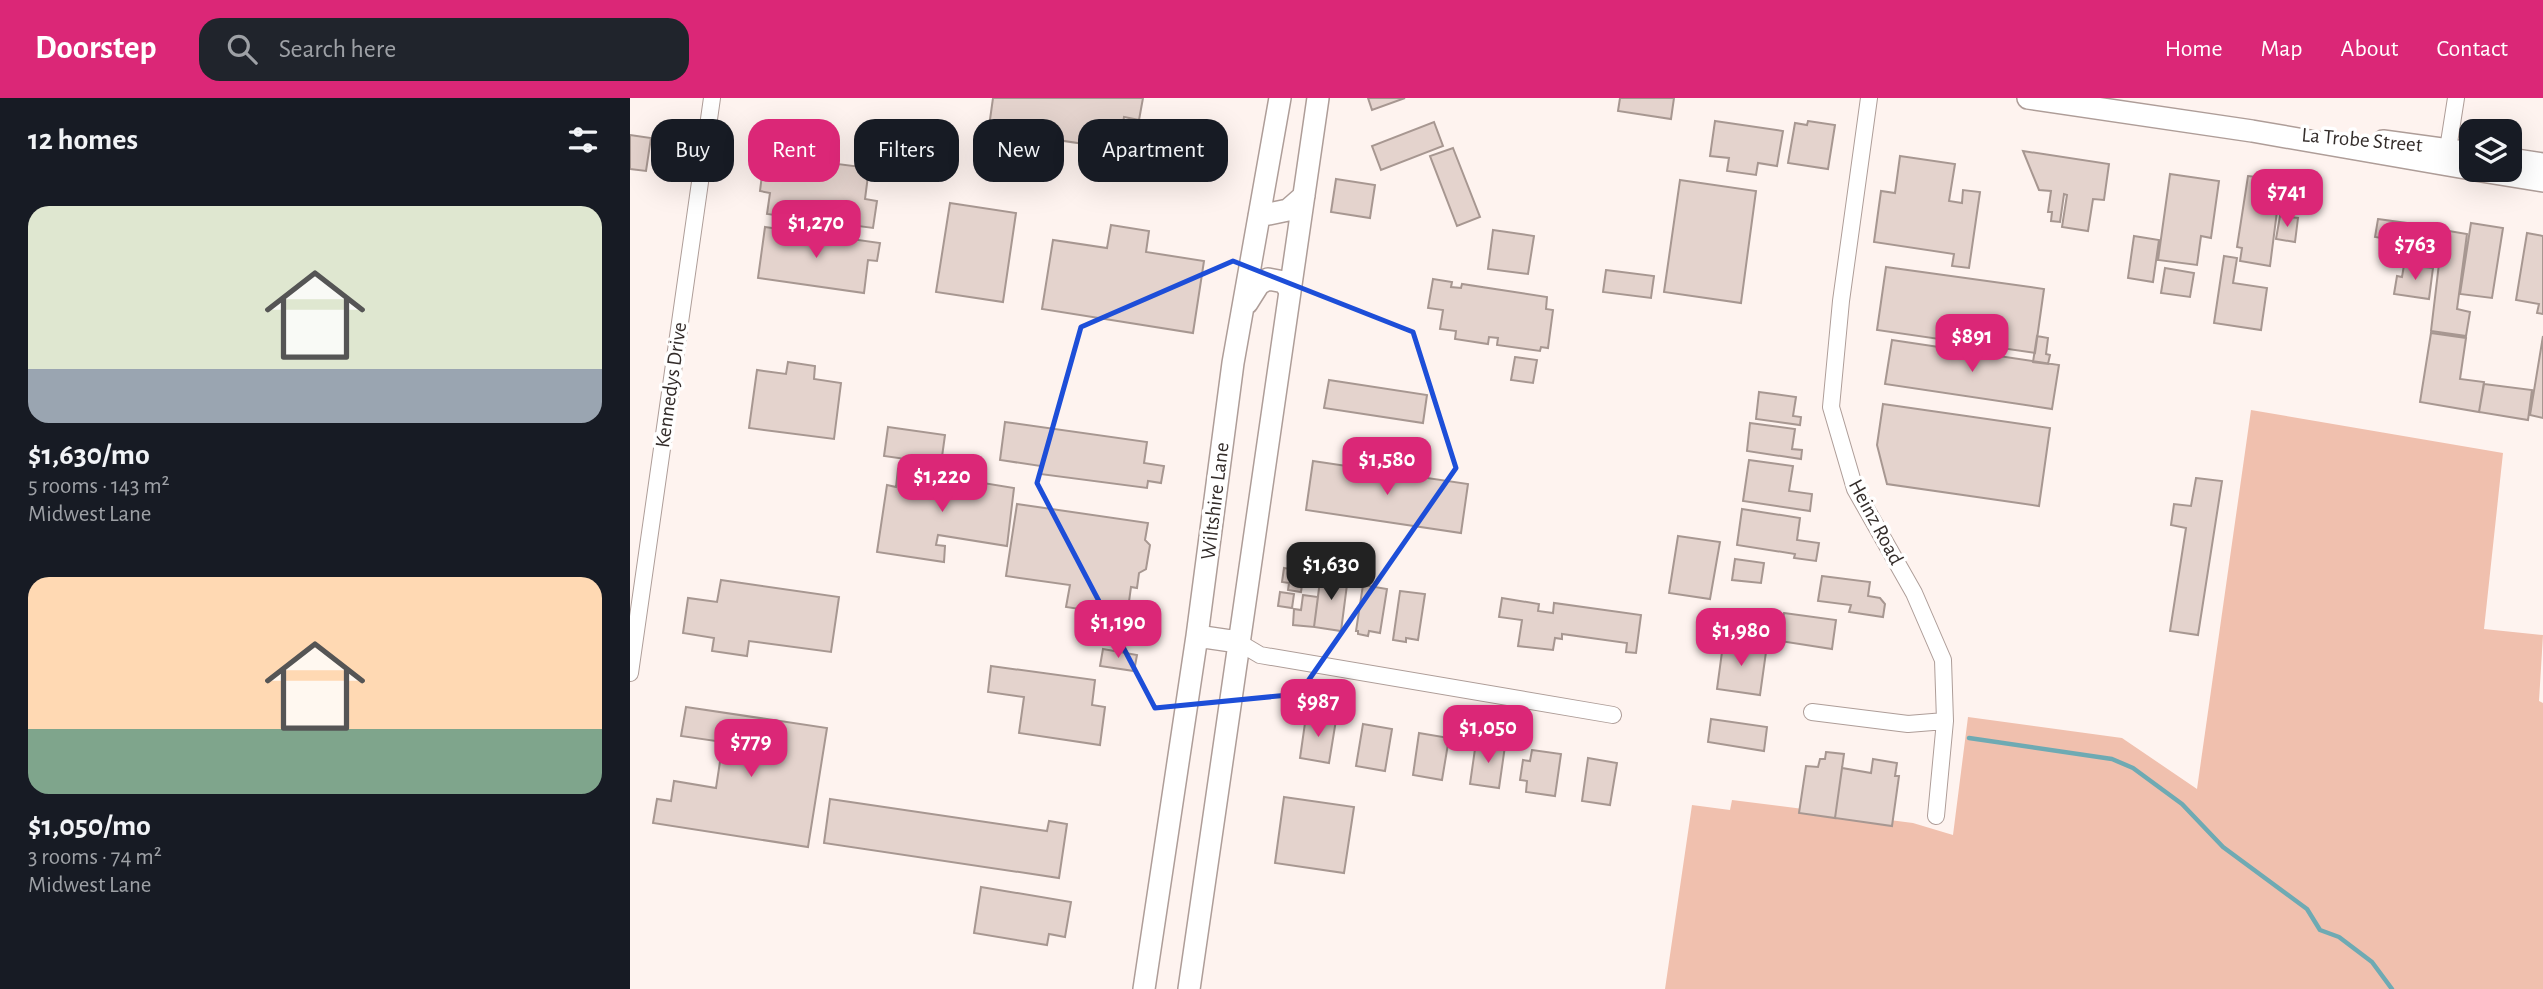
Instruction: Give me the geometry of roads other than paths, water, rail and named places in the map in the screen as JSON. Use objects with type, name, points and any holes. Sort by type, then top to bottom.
[{"type":"main road","name":"Wiltshire Lane","points":[[1144,989],[1197,636],[1233,363],[1280,98]]},
{"type":"main road","name":"Wiltshire Lane","points":[[1189,989],[1318,98]]},
{"type":"main road","name":"La Trobe Street","points":[[2027,98],[2448,157],[2459,155]]},
{"type":"main road","name":"La Trobe Street","points":[[2448,157],[2459,162]]},
{"type":"main road","points":[[2522,161],[2543,164]]},
{"type":"main road","name":"La Trobe Street","points":[[2522,177],[2543,181]]},
{"type":"main road","points":[[1258,216],[1288,210],[1304,196]]},
{"type":"main road","points":[[1242,311],[1256,288],[1265,280],[1281,281],[1290,291]]},
{"type":"main road","points":[[1197,636],[1238,642]]},
{"type":"street","name":"Kennedys Drive","points":[[630,673],[712,98]]},
{"type":"street","name":"Heinz Road","points":[[1869,98],[1841,301],[1831,407],[1855,489],[1914,593],[1943,660],[1945,721],[1936,816]]},
{"type":"street","points":[[2448,157],[2456,98]]},
{"type":"street","points":[[1238,642],[1260,655],[1613,715]]},
{"type":"street","points":[[1812,712],[1909,724],[1945,721]]},
{"type":"waterway","points":[[1969,738],[2112,759],[2133,768],[2182,804],[2223,847],[2307,909],[2320,930],[2339,937],[2372,962],[2392,989]]}]
